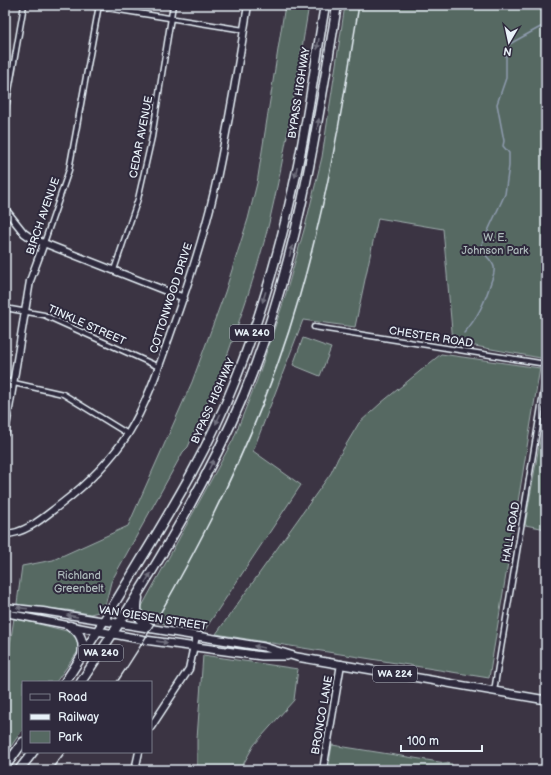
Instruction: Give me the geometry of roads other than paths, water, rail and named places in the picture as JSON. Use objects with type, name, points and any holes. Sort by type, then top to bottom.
[{"type":"highway","name":"BYPASS HIGHWAY","points":[[66,681],[105,621],[204,450],[227,401],[244,357],[271,273],[294,186],[325,5]]},
{"type":"highway","name":"WA 240","points":[[82,681],[120,623],[176,530],[216,455],[244,393],[258,357],[287,262],[302,204],[320,114],[337,5]]},
{"type":"highway","points":[[139,592],[136,608],[137,615],[151,628]]},
{"type":"highway","points":[[70,626],[78,632],[82,640],[82,657]]},
{"type":"highway","points":[[5,767],[22,743]]},
{"type":"highway","points":[[19,770],[32,753]]},
{"type":"main road","name":"VAN GIESEN STREET","points":[[105,621],[264,648],[297,657],[546,700]]},
{"type":"main road","name":"VAN GIESEN STREET","points":[[98,631],[262,656],[297,657]]},
{"type":"street","points":[[5,114],[24,5]]},
{"type":"street","points":[[88,5],[244,30]]},
{"type":"street","name":"CEDAR AVENUE","points":[[114,270],[138,199],[152,137],[173,5]]},
{"type":"street","name":"COTTONWOOD DRIVE","points":[[5,534],[12,534],[26,528],[46,516],[85,484],[128,434],[146,400],[184,298],[214,192],[227,130],[248,5]]},
{"type":"street","name":"BIRCH AVENUE","points":[[5,433],[30,282],[69,170],[99,6]]},
{"type":"street","points":[[5,209],[24,233],[44,243],[184,298]]},
{"type":"street","name":"TINKLE STREET","points":[[5,308],[44,315],[159,367]]},
{"type":"street","name":"CHESTER ROAD","points":[[314,327],[546,364]]},
{"type":"street","name":"HALL ROAD","points":[[494,691],[546,376]]},
{"type":"street","points":[[5,381],[63,394],[128,434]]},
{"type":"street","name":"VAN GIESEN STREET","points":[[5,607],[38,610],[105,621]]},
{"type":"street","name":"VAN GIESEN STREET","points":[[5,613],[98,631]]},
{"type":"street","points":[[152,725],[188,671],[196,636]]},
{"type":"street","name":"BRONCO LANE","points":[[323,770],[341,664]]},
{"type":"street","points":[[135,770],[139,753]]},
{"type":"waterway","points":[[464,333],[480,309],[494,273],[493,264],[483,252],[481,246],[505,194],[509,166],[509,153],[503,146],[504,141],[497,104],[506,78],[507,50],[510,44],[546,24]]},
{"type":"railway","points":[[118,681],[166,603],[210,521],[236,467],[260,411],[281,355],[299,298],[318,226],[340,116],[359,5]]},
{"type":"railway","points":[[51,770],[64,753]]},
{"type":"park label","name":"W. E. Johnson Park","points":[[495,243]]},
{"type":"park label","name":"Richland Greenbelt","points":[[79,581]]}]
